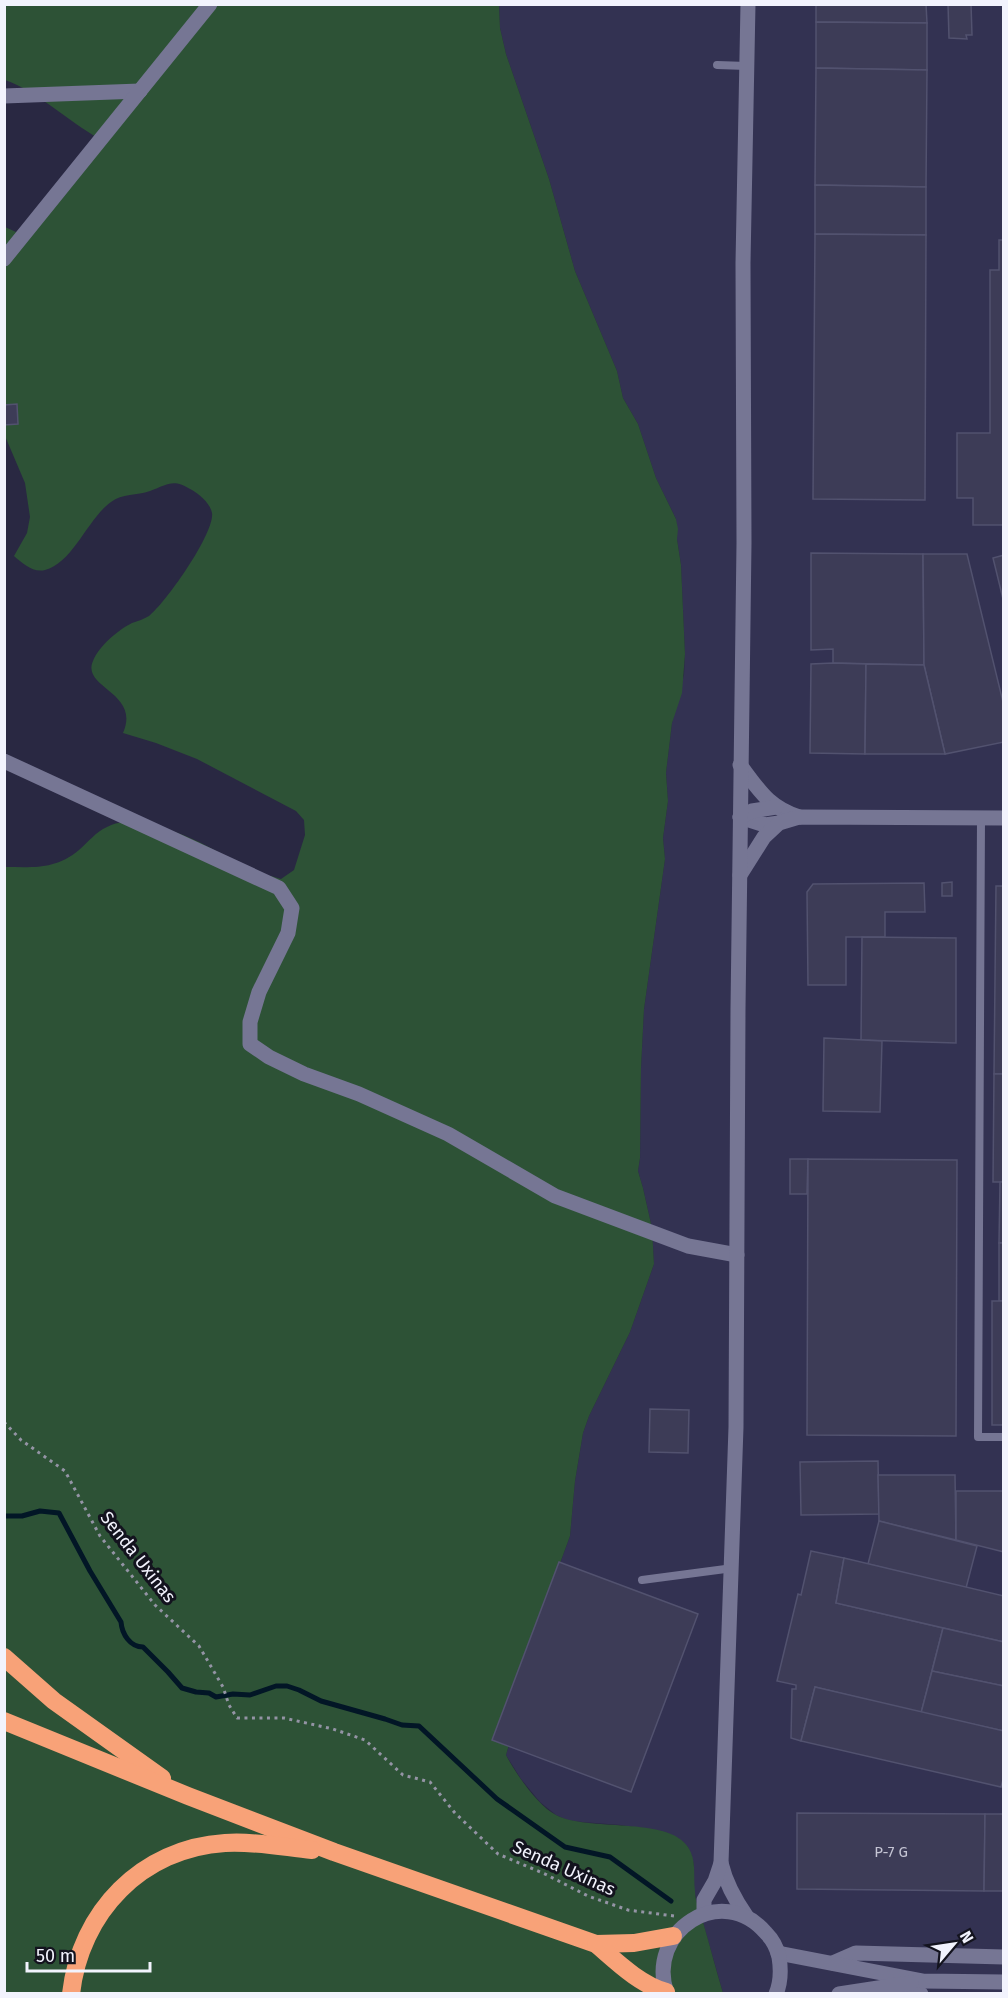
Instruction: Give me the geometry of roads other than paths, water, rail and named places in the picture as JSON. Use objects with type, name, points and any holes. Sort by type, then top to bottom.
[{"type":"highway","points":[[4,1657],[54,1701],[188,1796]]},
{"type":"highway","points":[[4,1721],[188,1796],[334,1852],[596,1944],[652,1988],[666,1993]]},
{"type":"highway","points":[[71,1994],[78,1960],[96,1920],[107,1903],[122,1887],[161,1858],[200,1846],[225,1843],[334,1852]]},
{"type":"highway","points":[[596,1944],[634,1943],[673,1936]]},
{"type":"street","points":[[4,259],[210,4]]},
{"type":"street","points":[[747,1917],[734,1899],[721,1863],[736,1427],[744,543],[743,263],[748,4]]},
{"type":"street","points":[[4,96],[140,92]]},
{"type":"street","points":[[4,760],[279,888],[292,908],[288,933],[259,992],[250,1022],[250,1044],[269,1057],[448,1134],[555,1196],[688,1246],[738,1256]]},
{"type":"street","points":[[741,765],[764,797],[776,807],[799,817]]},
{"type":"street","points":[[740,817],[752,811],[776,807]]},
{"type":"street","points":[[740,817],[765,825],[799,817],[1004,818]]},
{"type":"street","points":[[740,876],[764,837],[780,823]]},
{"type":"street","points":[[697,1917],[715,1881],[721,1863]]},
{"type":"street","points":[[666,1993],[662,1969],[664,1954],[673,1936],[697,1917],[718,1911],[747,1917],[761,1927],[771,1939],[778,1953],[781,1972],[776,1994]]},
{"type":"street","points":[[778,1953],[833,1963],[922,1987]]},
{"type":"street","points":[[833,1963],[856,1953],[1004,1957]]},
{"type":"street","points":[[839,1994],[1004,1982]]},
{"type":"lane","points":[[717,65],[747,66]]},
{"type":"lane","points":[[981,818],[978,1437],[1004,1437]]},
{"type":"lane","points":[[642,1580],[732,1568]]},
{"type":"waterway","points":[[4,1516],[22,1516],[40,1511],[59,1513],[121,1622],[128,1639],[134,1645],[143,1647],[182,1688],[209,1693],[216,1697],[233,1694],[250,1695],[276,1686],[287,1686],[321,1701],[402,1725],[419,1726],[497,1799],[565,1847],[610,1857],[671,1901]]}]
